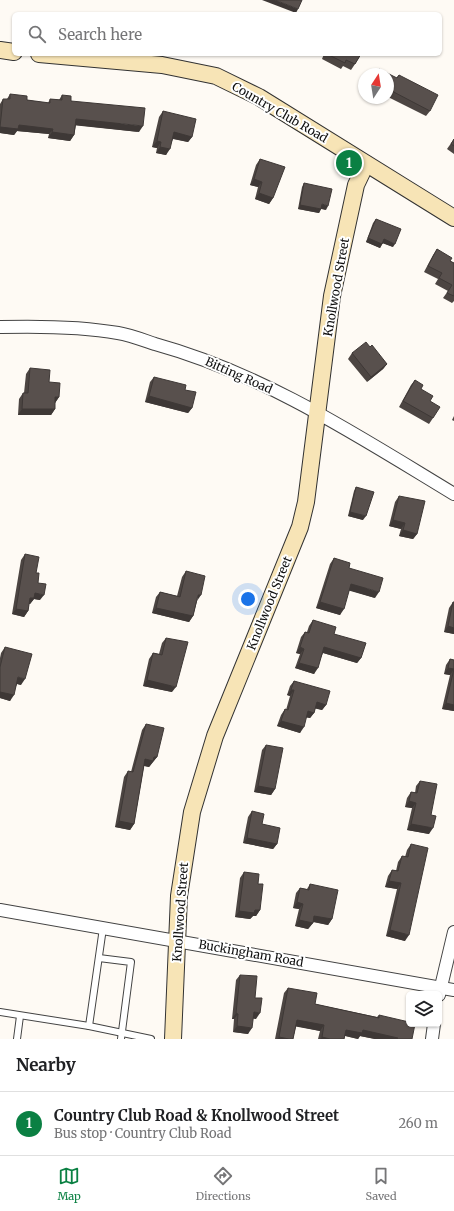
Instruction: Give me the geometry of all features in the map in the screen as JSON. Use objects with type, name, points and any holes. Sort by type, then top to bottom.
[{"type":"main road","points":[[0,50],[12,52]]},
{"type":"main road","name":"Country Club Road","points":[[61,56],[162,65],[216,76],[259,97],[454,218]]},
{"type":"main road","name":"Knollwood Street","points":[[173,1039],[179,896],[192,812],[215,736],[300,527],[306,502],[332,296],[356,185],[366,164]]},
{"type":"street","name":"Bitting Road","points":[[0,327],[64,327],[118,333],[192,355],[239,373],[317,411],[454,494]]},
{"type":"street","name":"Buckingham Road","points":[[0,910],[177,940],[440,991],[454,990]]},
{"type":"street","points":[[440,991],[454,932]]},
{"type":"street","points":[[432,1039],[434,1027]]},
{"type":"lane","points":[[89,1026],[103,928]]},
{"type":"lane","points":[[99,958],[131,962],[121,1036]]},
{"type":"lane","points":[[0,1012],[89,1026],[121,1036],[151,1039]]},
{"type":"lane","points":[[17,1039],[20,1016]]},
{"type":"building","points":[[275,0],[302,0],[298,9]]},
{"type":"building","points":[[331,56],[360,56],[355,64],[346,60],[345,63]]},
{"type":"building","points":[[399,75],[438,95],[430,111],[394,92],[394,76],[397,78]]},
{"type":"building","points":[[10,94],[27,96],[27,100],[50,103],[50,99],[62,100],[62,95],[71,96],[71,101],[145,108],[143,126],[76,119],[74,135],[52,132],[53,129],[19,125],[18,129],[0,127],[3,99],[10,99]]},
{"type":"building","points":[[163,111],[196,119],[192,137],[174,132],[170,149],[160,147],[161,142],[157,141]]},
{"type":"building","points":[[454,139],[454,146],[451,144]]},
{"type":"building","points":[[260,159],[285,167],[273,198],[259,193],[262,182],[254,179]]},
{"type":"building","points":[[304,183],[332,189],[328,206],[322,204],[321,209],[300,205]]},
{"type":"building","points":[[376,219],[401,229],[395,244],[384,239],[382,244],[368,238]]},
{"type":"building","points":[[437,249],[452,258],[450,261],[454,263],[454,296],[447,293],[452,285],[439,278],[442,273],[428,266]]},
{"type":"building","points":[[366,342],[370,347],[372,345],[387,364],[371,377],[352,353]]},
{"type":"building","points":[[30,368],[50,370],[49,382],[60,383],[59,397],[55,397],[55,409],[22,409],[23,393],[28,393]]},
{"type":"building","points":[[154,377],[186,385],[185,390],[196,392],[192,408],[149,396]]},
{"type":"building","points":[[415,380],[423,385],[421,389],[433,396],[430,401],[440,407],[433,418],[403,401]]},
{"type":"building","points":[[356,487],[374,492],[366,516],[350,512]]},
{"type":"building","points":[[399,496],[425,501],[417,534],[403,530],[405,523],[393,520]]},
{"type":"building","points":[[25,554],[39,557],[36,573],[39,573],[38,583],[46,584],[44,595],[35,593],[34,598],[30,598],[28,611],[16,609]]},
{"type":"building","points":[[334,558],[350,563],[349,568],[383,578],[379,592],[351,584],[344,609],[320,602]]},
{"type":"building","points":[[186,571],[205,576],[201,595],[198,595],[193,616],[156,608],[160,592],[180,597]]},
{"type":"building","points":[[454,602],[454,628],[448,626]]},
{"type":"building","points":[[313,620],[336,627],[334,634],[366,643],[361,658],[324,647],[318,668],[299,663],[304,649],[300,647],[305,632],[309,633]]},
{"type":"building","points":[[166,638],[188,642],[176,687],[147,680],[153,653],[162,655]]},
{"type":"building","points":[[5,647],[32,654],[25,679],[18,677],[14,695],[0,692],[0,667]]},
{"type":"building","points":[[450,659],[454,660],[454,669],[448,668]]},
{"type":"building","points":[[454,669],[454,705],[446,703]]},
{"type":"building","points":[[294,681],[330,691],[326,705],[317,702],[314,713],[308,711],[304,727],[281,721],[285,709],[288,710],[294,690],[291,690]]},
{"type":"building","points":[[146,724],[164,728],[157,757],[154,757],[153,761],[145,759],[134,824],[119,821],[128,771],[133,772]]},
{"type":"building","points":[[266,745],[283,748],[275,789],[258,786]]},
{"type":"building","points":[[420,781],[437,784],[431,815],[436,816],[433,828],[411,824],[416,803],[409,801],[411,792],[417,793]]},
{"type":"building","points":[[252,811],[264,814],[262,824],[280,828],[277,844],[247,838]]},
{"type":"building","points":[[411,844],[428,848],[409,935],[390,930],[401,883],[389,881],[392,870],[398,871],[402,856],[408,857]]},
{"type":"building","points":[[244,872],[259,874],[258,884],[263,884],[260,910],[255,910],[254,913],[239,911]]},
{"type":"building","points":[[310,884],[338,890],[332,919],[314,916],[313,923],[299,920],[303,904],[297,902],[300,888],[309,890]]},
{"type":"building","points":[[240,975],[257,976],[255,998],[262,998],[260,1013],[254,1012],[252,1028],[237,1026],[238,1014],[236,1013]]},
{"type":"building","points":[[288,988],[317,993],[315,1004],[379,1018],[379,1015],[406,1021],[406,1027],[414,1027],[412,1039],[397,1039],[398,1038],[363,1030],[362,1033],[346,1030],[344,1039],[330,1039],[322,1037],[324,1025],[297,1020],[293,1039],[279,1037]]},
{"type":"place","name":"Country Club Road & Knollwood Street","points":[[349,163]]}]
